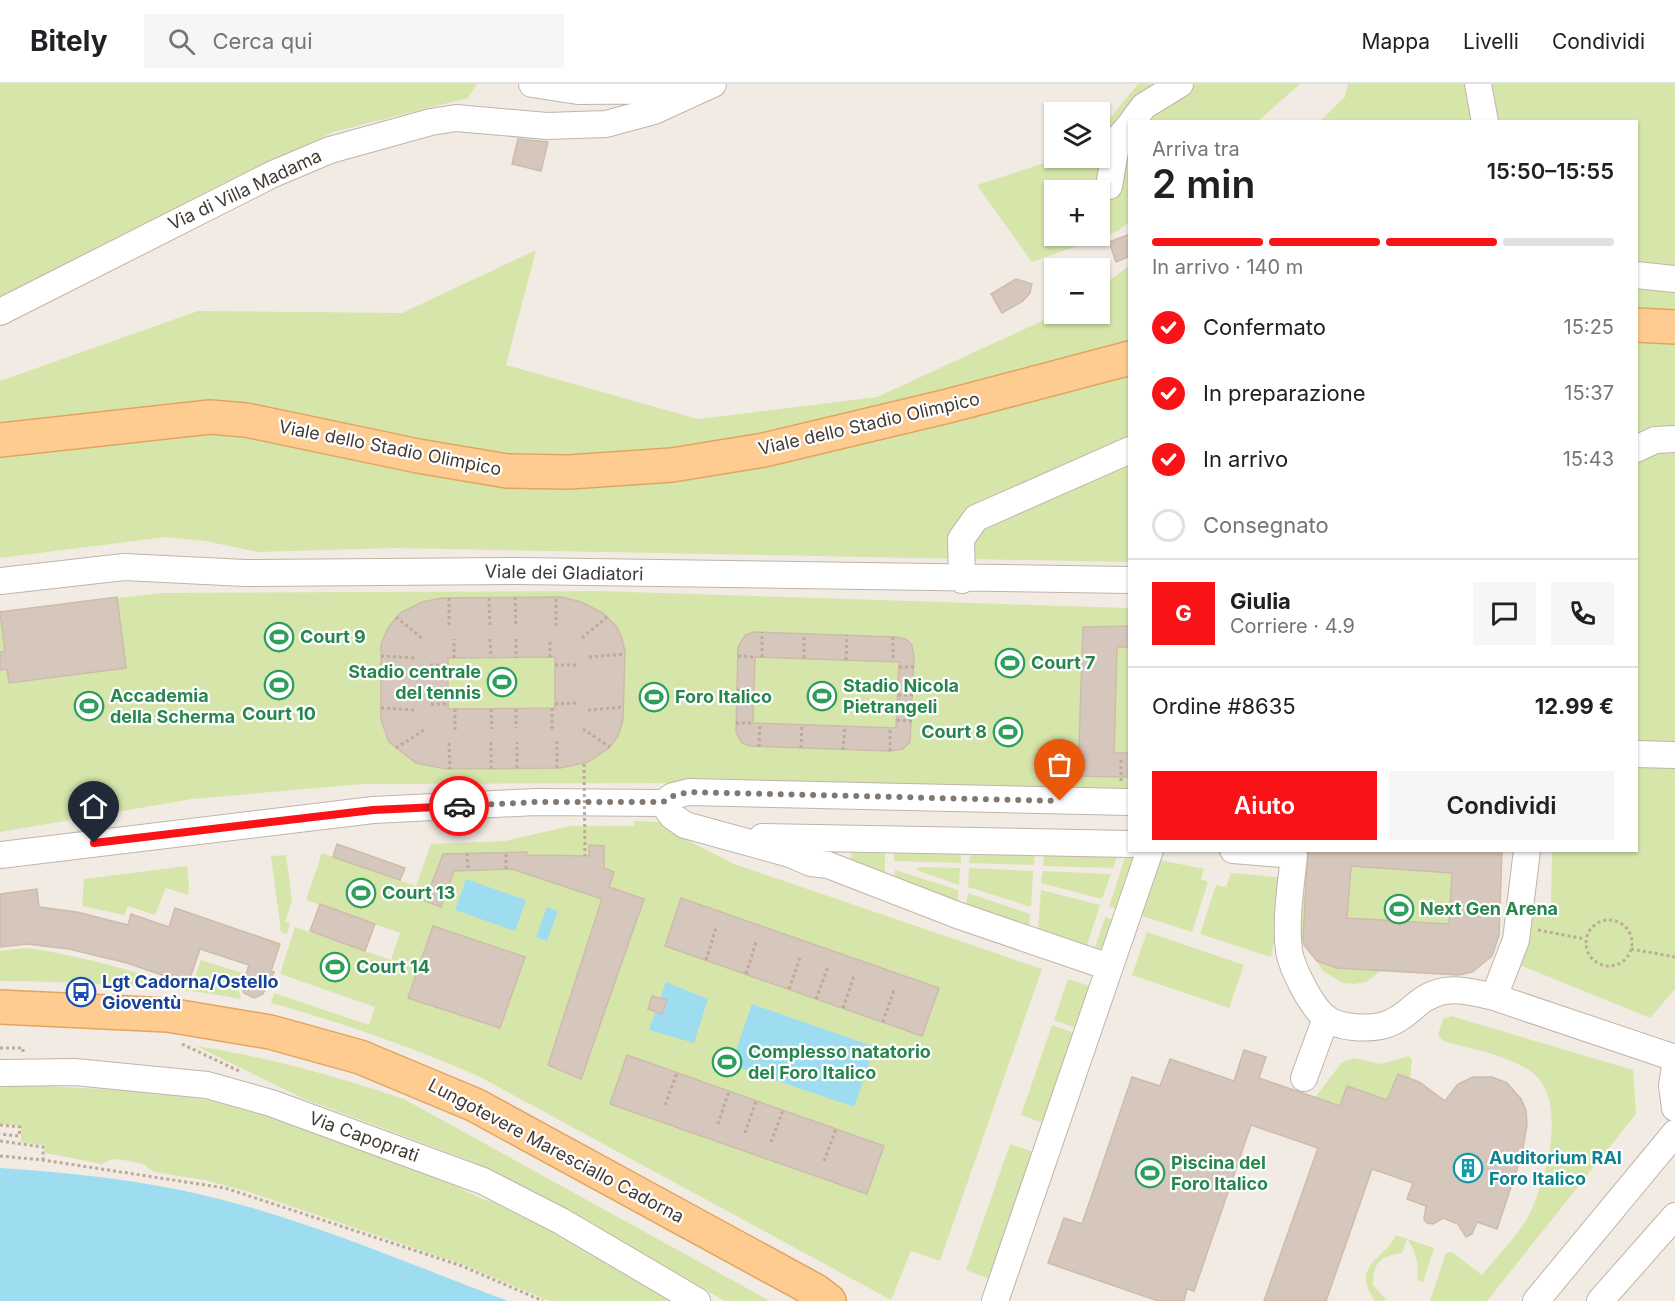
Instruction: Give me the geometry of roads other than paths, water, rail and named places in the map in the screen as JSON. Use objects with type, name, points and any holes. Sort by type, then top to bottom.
[{"type":"main road","points":[[1638,325],[1675,327]]},
{"type":"main road","name":"Viale dello Stadio Olimpico","points":[[0,440],[210,417],[246,420],[418,456],[507,471],[569,472],[672,465],[764,450],[958,404],[1128,359]]},
{"type":"main road","name":"Lungotevere Maresciallo Cadorna","points":[[1,1007],[141,1012],[190,1018],[270,1032],[360,1057],[416,1078],[485,1110],[823,1296],[848,1301]]},
{"type":"street","points":[[532,84],[579,91],[707,87]]},
{"type":"street","points":[[1133,120],[1144,106],[1180,84]]},
{"type":"street","points":[[1478,84],[1485,120]]},
{"type":"street","name":"Via di Villa Madama","points":[[0,312],[273,174],[339,148],[431,122],[456,118],[547,126],[606,124],[654,111],[707,87]]},
{"type":"street","points":[[1110,180],[1117,140],[1128,127]]},
{"type":"street","points":[[1638,448],[1655,440],[1675,439]]},
{"type":"street","points":[[962,579],[961,539],[976,518],[1128,451]]},
{"type":"street","name":"Viale dei Gladiatori","points":[[0,581],[124,567],[245,573],[519,571],[1128,580]]},
{"type":"street","points":[[1638,754],[1675,755]]},
{"type":"street","points":[[0,855],[373,810],[536,802],[663,802],[673,796],[689,792],[1128,802]]},
{"type":"street","points":[[663,802],[672,816],[681,823],[790,854],[811,863],[828,865],[957,915],[1109,967]]},
{"type":"street","points":[[729,837],[852,837],[1128,844]]},
{"type":"street","points":[[995,1301],[1149,852]]},
{"type":"street","points":[[1257,852],[1294,855],[1289,925],[1290,953],[1302,984],[1326,1018],[1349,1026],[1382,1026],[1401,1017],[1422,1000],[1440,992],[1465,989],[1675,1058]]},
{"type":"street","points":[[1494,997],[1510,960],[1519,927],[1527,852]]},
{"type":"street","points":[[1304,1078],[1326,1018]]},
{"type":"street","points":[[1675,1066],[1672,1086],[1675,1108]]},
{"type":"street","name":"Via Capoprati","points":[[0,1073],[75,1072],[207,1085],[271,1103],[483,1181],[561,1221],[697,1301]]},
{"type":"street","points":[[1536,1301],[1675,1133]]},
{"type":"street","points":[[1600,1301],[1675,1216]]},
{"type":"water","points":[[466,879],[526,900],[515,931],[455,910]]},
{"type":"water","points":[[547,907],[558,911],[547,941],[536,937]]},
{"type":"water","points":[[666,982],[708,999],[694,1043],[649,1030]]},
{"type":"water","points":[[752,1004],[875,1047],[854,1107],[731,1065]]},
{"type":"water","points":[[0,1168],[113,1179],[180,1190],[222,1200],[264,1211],[346,1239],[508,1301],[0,1301]]},
{"type":"place","name":"Court 9","points":[[279,637]]},
{"type":"place","name":"Court 7","points":[[1010,663]]},
{"type":"place","name":"Stadio centrale del tennis","points":[[502,682]]},
{"type":"place","name":"Court 10","points":[[279,685]]},
{"type":"place","name":"Stadio Nicola Pietrangeli","points":[[822,696]]},
{"type":"place","name":"Foro Italico","points":[[654,697]]},
{"type":"place","name":"Accademia della Scherma","points":[[89,706]]},
{"type":"place","name":"Court 8","points":[[1008,732]]},
{"type":"place","name":"Court 13","points":[[361,893]]},
{"type":"place","name":"Next Gen Arena","points":[[1399,909]]},
{"type":"place","name":"Court 14","points":[[335,967]]},
{"type":"place","name":"Lgt Cadorna/Ostello Gioventù","points":[[81,992]]},
{"type":"place","name":"Complesso natatorio del Foro Italico","points":[[727,1062]]},
{"type":"place","name":"Auditorium RAI Foro Italico","points":[[1468,1168]]},
{"type":"place","name":"Piscina del Foro Italico","points":[[1150,1173]]}]
